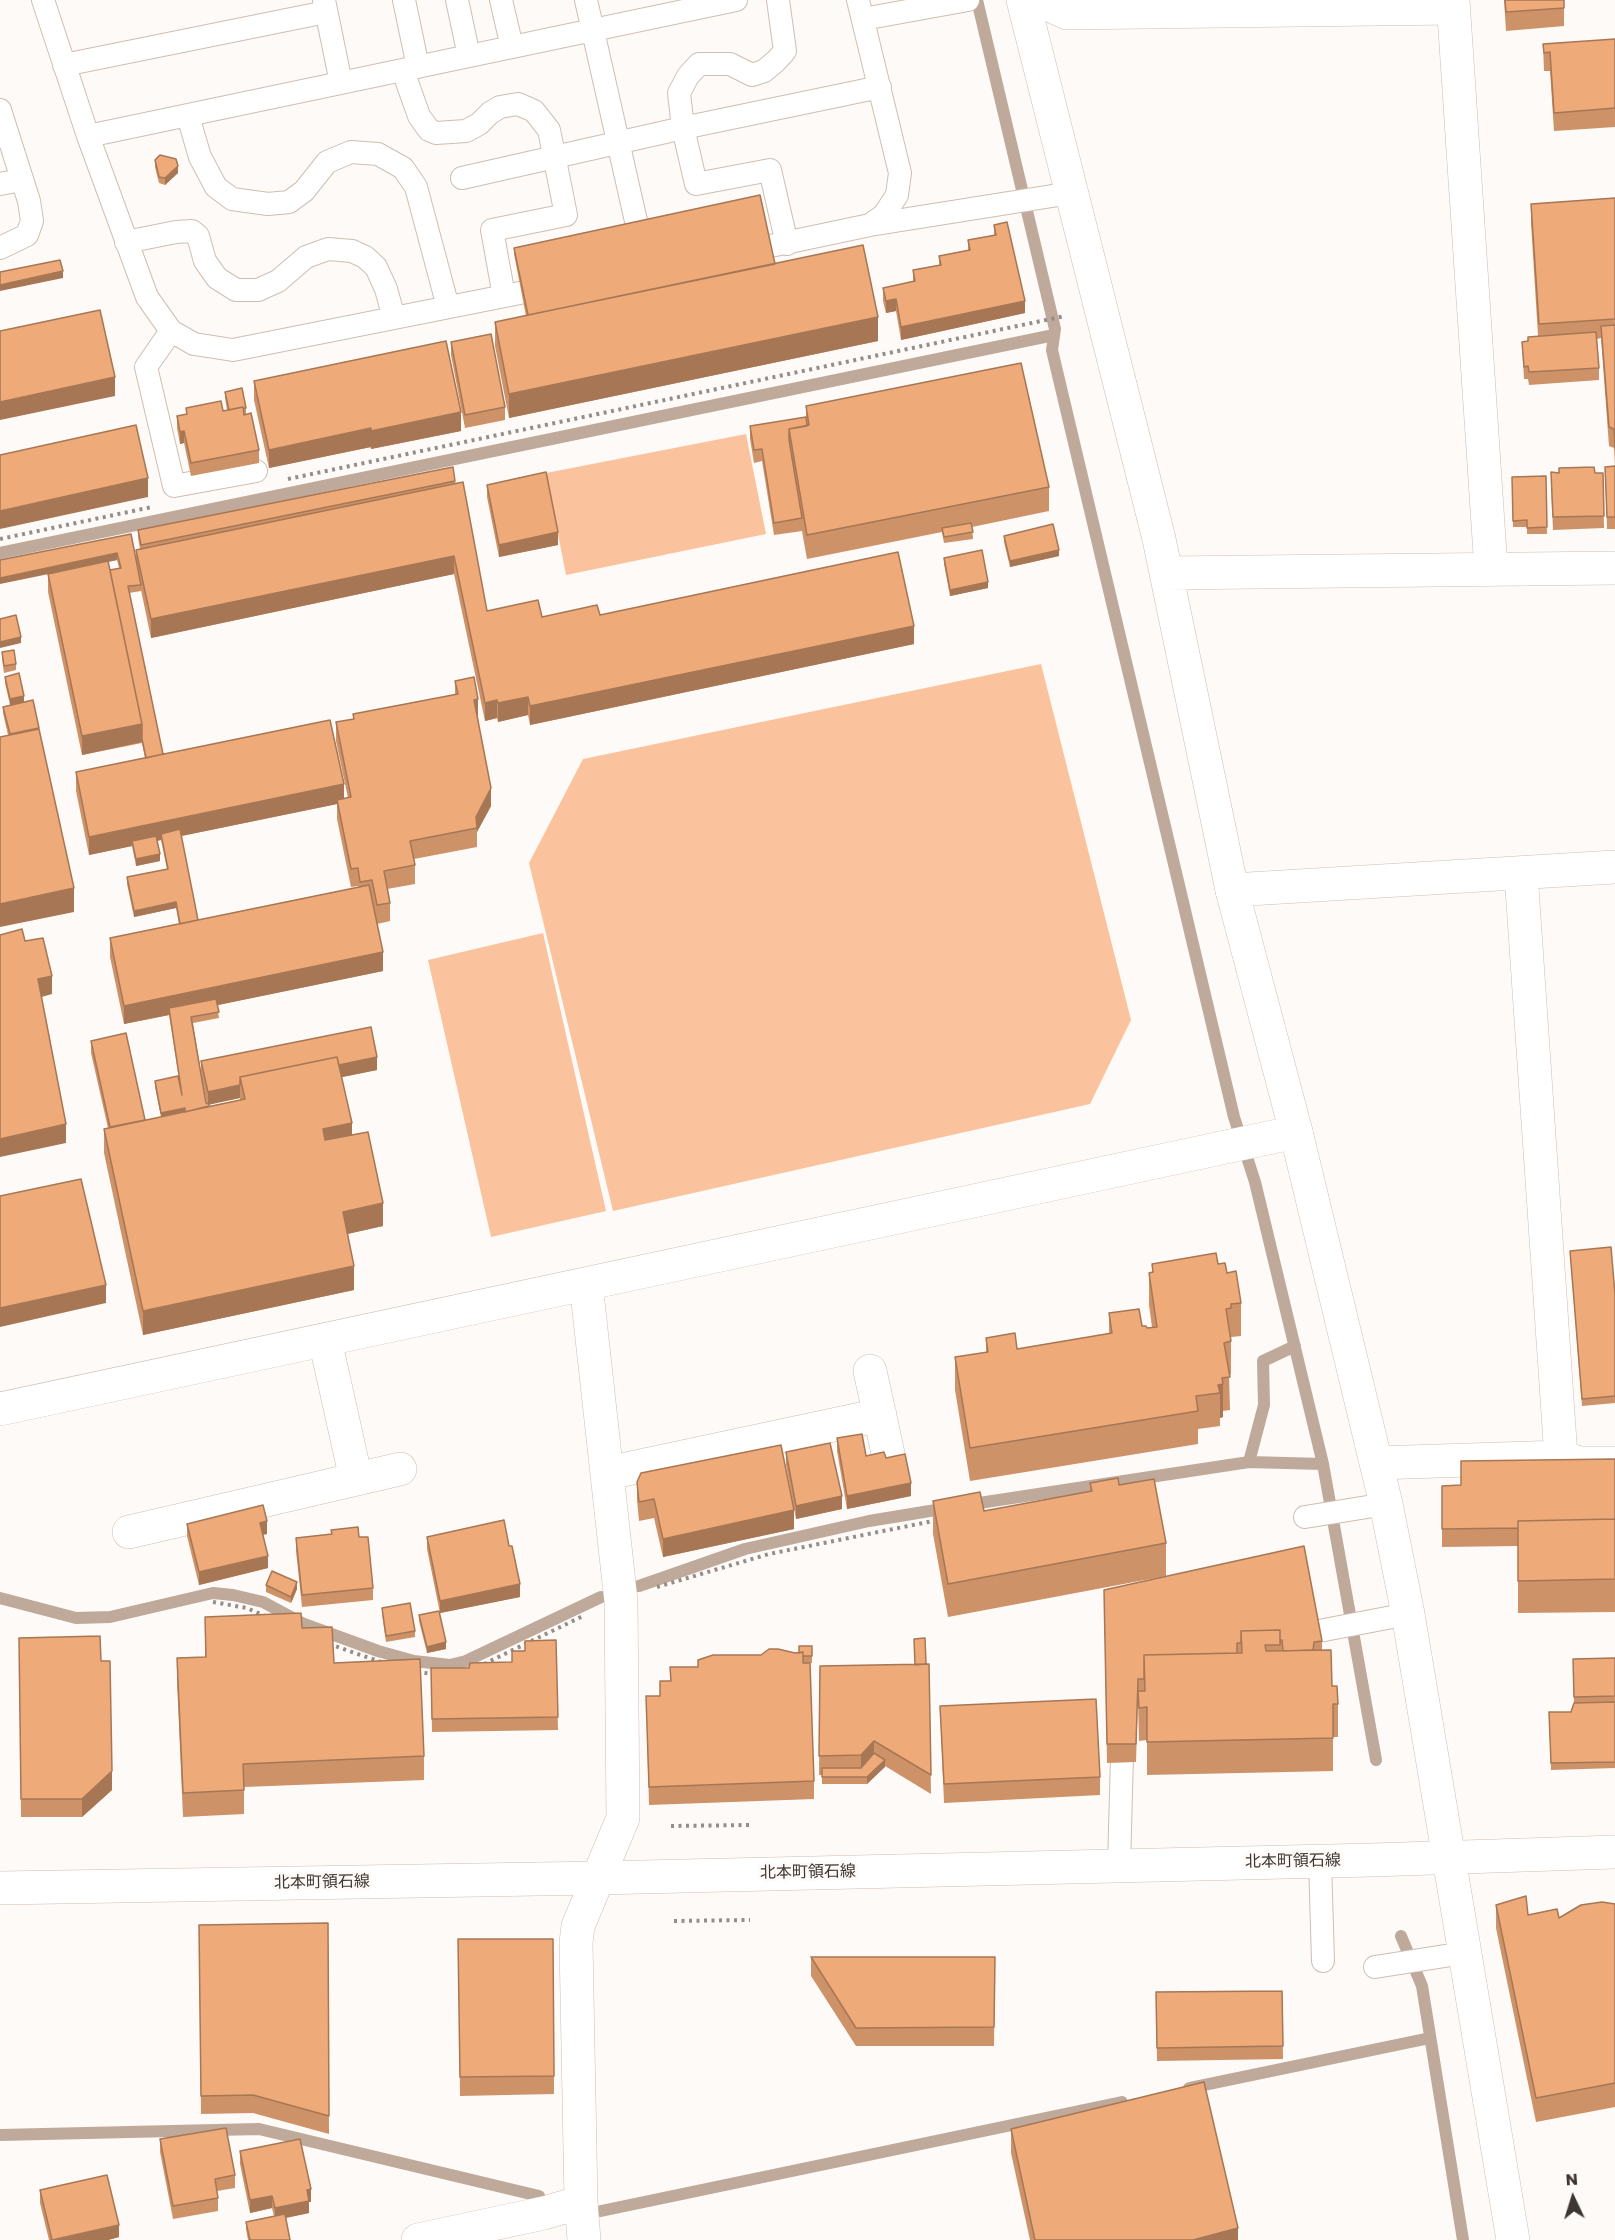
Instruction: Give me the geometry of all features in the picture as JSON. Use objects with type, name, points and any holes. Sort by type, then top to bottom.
[{"type":"street","points":[[1023,0],[1166,573],[1232,890],[1296,1132],[1386,1504],[1408,1614],[1450,1858],[1450,1955],[1513,2240]]},
{"type":"street","points":[[1039,0],[1067,13],[1453,4],[1491,569]]},
{"type":"street","points":[[1166,573],[1615,568]]},
{"type":"street","points":[[1232,890],[1615,867]]},
{"type":"street","points":[[1521,873],[1561,1457]]},
{"type":"street","points":[[0,1409],[1296,1132]]},
{"type":"street","points":[[584,2240],[581,2202],[576,1943],[578,1926],[623,1818],[621,1601],[586,1284]]},
{"type":"street","points":[[325,1340],[356,1479]]},
{"type":"street","points":[[870,1371],[889,1458]]},
{"type":"street","points":[[608,1473],[880,1415]]},
{"type":"street","points":[[1377,1463],[1561,1457],[1579,1463],[1615,1463]]},
{"type":"street","points":[[129,1532],[400,1469]]},
{"type":"street","name":"北本町領石線","points":[[0,1888],[598,1878],[1615,1852]]},
{"type":"street","points":[[418,2240],[544,2213],[581,2202]]},
{"type":"lane","points":[[43,0],[88,136],[147,297],[171,332],[194,344],[233,350],[570,284]]},
{"type":"lane","points":[[404,0],[411,69],[419,116],[429,130],[436,133],[466,131],[479,124],[490,113],[518,104],[534,111],[549,130],[566,215],[492,230],[504,297]]},
{"type":"lane","points":[[456,0],[469,56]]},
{"type":"lane","points":[[501,0],[512,47]]},
{"type":"lane","points":[[586,0],[647,269]]},
{"type":"lane","points":[[88,136],[593,31],[660,8],[736,0]]},
{"type":"lane","points":[[778,0],[785,51],[764,71],[752,75],[730,64],[699,64],[688,76],[679,93],[683,128],[696,184],[770,170],[787,244]]},
{"type":"lane","points":[[870,225],[884,215],[897,195],[900,173],[860,9],[963,1]]},
{"type":"lane","points":[[64,65],[325,6],[341,83]]},
{"type":"lane","points":[[462,178],[683,128],[880,87]]},
{"type":"lane","points":[[0,110],[29,201],[32,221],[27,235],[0,248]]},
{"type":"lane","points":[[188,116],[200,158],[216,188],[232,200],[268,204],[289,202],[304,191],[327,162],[351,152],[378,154],[403,168],[416,187],[448,307]]},
{"type":"lane","points":[[0,184],[22,180]]},
{"type":"lane","points":[[717,256],[787,244],[870,225],[1071,193]]},
{"type":"lane","points":[[126,242],[192,231],[198,236],[205,261],[217,278],[236,290],[258,290],[268,286],[278,281],[306,257],[328,249],[352,251],[365,257],[376,267],[386,289],[394,318]]},
{"type":"lane","points":[[171,332],[146,367],[174,486],[256,471]]},
{"type":"lane","points":[[1305,1517],[1386,1504]]},
{"type":"lane","points":[[1319,1631],[1408,1614]]},
{"type":"lane","points":[[1119,1866],[1122,1756]]},
{"type":"lane","points":[[1320,1861],[1323,1961]]},
{"type":"lane","points":[[1375,1967],[1450,1955]]},
{"type":"path","points":[[280,480],[1039,321]]},
{"type":"path","points":[[0,539],[163,505]]},
{"type":"path","points":[[671,1826],[749,1825]]},
{"type":"path","points":[[674,1921],[750,1920]]},
{"type":"shaded area","points":[[746,434],[766,534],[566,575],[546,473]]},
{"type":"shaded area","points":[[1041,664],[1131,1020],[1090,1104],[613,1211],[529,863],[583,759]]},
{"type":"shaded area","points":[[543,933],[606,1211],[491,1237],[428,960]]},
{"type":"building","points":[[1505,0],[1564,0],[1564,8],[1506,12]]},
{"type":"building","points":[[1615,39],[1615,108],[1554,113],[1550,52],[1544,53],[1543,44]]},
{"type":"building","points":[[160,155],[176,159],[178,166],[165,178],[159,177],[155,160]]},
{"type":"building","points":[[760,195],[775,264],[528,315],[514,248]]},
{"type":"building","points":[[1615,198],[1615,319],[1539,324],[1531,204]]},
{"type":"building","points":[[1007,222],[1025,301],[901,327],[896,299],[886,301],[883,288],[915,281],[913,270],[941,265],[939,256],[970,250],[968,240],[996,235],[994,225]]},
{"type":"building","points":[[863,245],[878,317],[509,394],[495,322]]},
{"type":"building","points":[[60,260],[63,271],[0,285],[0,272]]},
{"type":"building","points":[[100,310],[115,377],[0,402],[0,331]]},
{"type":"building","points":[[1615,325],[1615,449],[1614,429],[1609,427],[1601,326]]},
{"type":"building","points":[[1596,332],[1599,368],[1529,372],[1528,366],[1524,367],[1522,342],[1528,341],[1528,337]]},
{"type":"building","points":[[491,334],[505,407],[465,415],[451,342]]},
{"type":"building","points":[[446,341],[461,412],[269,450],[254,381]]},
{"type":"building","points":[[1021,363],[1049,487],[807,535],[789,429],[809,425],[806,406]]},
{"type":"building","points":[[242,388],[246,408],[229,410],[225,392]]},
{"type":"building","points":[[221,401],[223,411],[243,407],[244,415],[251,413],[259,450],[191,463],[184,431],[180,432],[177,416],[187,414],[186,408]]},
{"type":"building","points":[[806,417],[807,426],[789,429],[802,518],[774,523],[762,449],[754,450],[750,426]]},
{"type":"building","points":[[136,425],[148,478],[0,511],[0,455]]},
{"type":"building","points":[[1615,466],[1615,517],[1607,517],[1605,467]]},
{"type":"building","points":[[453,467],[455,481],[141,545],[138,530]]},
{"type":"building","points":[[1594,467],[1595,473],[1603,473],[1604,516],[1553,517],[1551,472],[1559,473],[1559,468]]},
{"type":"building","points":[[546,472],[558,532],[499,545],[487,485]]},
{"type":"building","points":[[1546,476],[1547,527],[1527,528],[1527,520],[1513,521],[1512,477]]},
{"type":"building","points":[[463,482],[487,611],[538,600],[542,617],[597,605],[600,615],[898,552],[914,626],[530,706],[528,697],[485,703],[454,556],[151,619],[136,550]]},
{"type":"building","points":[[971,523],[973,532],[944,537],[942,528]]},
{"type":"building","points":[[1053,524],[1059,550],[1010,561],[1004,536]]},
{"type":"building","points":[[131,534],[141,585],[128,586],[163,754],[146,758],[142,724],[110,570],[121,568],[117,553],[0,578],[0,560]]},
{"type":"building","points":[[982,550],[988,582],[950,590],[944,558]]},
{"type":"building","points":[[108,561],[142,724],[82,736],[48,574]]},
{"type":"building","points":[[16,615],[21,637],[0,642],[0,619]]},
{"type":"building","points":[[14,650],[16,664],[4,666],[2,652]]},
{"type":"building","points":[[19,673],[24,696],[10,699],[5,677]]},
{"type":"building","points":[[474,677],[478,699],[474,700],[491,788],[476,817],[477,828],[410,841],[415,865],[384,871],[390,903],[377,905],[372,880],[360,882],[358,868],[351,869],[337,800],[351,797],[336,722],[354,719],[353,714],[458,694],[455,681]]},
{"type":"building","points":[[33,700],[39,728],[10,734],[3,707]]},
{"type":"building","points":[[330,720],[344,784],[89,837],[76,772]]},
{"type":"building","points":[[39,729],[74,888],[0,904],[0,737]]},
{"type":"building","points":[[180,829],[198,920],[180,924],[176,902],[134,911],[127,877],[168,869],[161,834]]},
{"type":"building","points":[[156,836],[160,854],[136,859],[132,841]]},
{"type":"building","points":[[369,885],[383,952],[124,1006],[110,938]]},
{"type":"building","points":[[22,929],[25,941],[43,938],[52,976],[38,979],[66,1124],[0,1139],[0,935]]},
{"type":"building","points":[[216,999],[219,1012],[191,1017],[206,1103],[209,1106],[185,1112],[185,1108],[161,1113],[155,1081],[178,1076],[182,1095],[169,1008]]},
{"type":"building","points":[[371,1027],[377,1057],[339,1065],[337,1057],[240,1077],[240,1085],[208,1092],[201,1061]]},
{"type":"building","points":[[126,1033],[145,1120],[110,1127],[91,1041]]},
{"type":"building","points":[[337,1057],[352,1123],[323,1129],[325,1140],[368,1132],[383,1203],[343,1212],[354,1266],[143,1311],[104,1129],[245,1099],[240,1077]]},
{"type":"building","points":[[81,1179],[106,1285],[0,1308],[0,1196]]},
{"type":"building","points":[[1611,1247],[1615,1294],[1615,1396],[1582,1399],[1570,1251]]},
{"type":"building","points":[[1216,1253],[1218,1264],[1225,1263],[1227,1273],[1236,1271],[1241,1303],[1231,1304],[1231,1308],[1226,1309],[1231,1341],[1224,1343],[1230,1377],[1222,1378],[1223,1384],[1218,1385],[1220,1393],[1196,1396],[1198,1411],[970,1448],[955,1357],[988,1352],[986,1338],[1015,1333],[1017,1349],[1112,1333],[1109,1313],[1139,1309],[1142,1326],[1157,1327],[1149,1273],[1153,1272],[1152,1264]]},
{"type":"building","points":[[862,1434],[866,1456],[884,1452],[886,1458],[905,1454],[911,1483],[847,1496],[837,1438]]},
{"type":"building","points":[[830,1443],[842,1496],[796,1506],[786,1452]]},
{"type":"building","points":[[781,1445],[794,1510],[663,1539],[654,1499],[639,1502],[637,1482],[641,1473]]},
{"type":"building","points":[[1615,1459],[1615,1519],[1518,1521],[1518,1528],[1442,1529],[1442,1486],[1461,1485],[1461,1461]]},
{"type":"building","points":[[1118,1478],[1119,1485],[1154,1479],[1166,1543],[948,1584],[933,1501],[980,1492],[984,1511],[1092,1491],[1090,1483]]},
{"type":"building","points":[[263,1505],[267,1521],[260,1523],[268,1556],[199,1572],[187,1524]]},
{"type":"building","points":[[1615,1519],[1615,1579],[1518,1581],[1518,1521]]},
{"type":"building","points":[[504,1520],[520,1584],[440,1601],[427,1537]]},
{"type":"building","points":[[358,1527],[359,1537],[368,1537],[373,1588],[302,1595],[296,1538],[332,1534],[331,1530]]},
{"type":"building","points":[[1304,1546],[1322,1641],[1314,1642],[1313,1650],[1283,1651],[1280,1630],[1241,1631],[1241,1643],[1237,1643],[1237,1653],[1144,1655],[1144,1679],[1138,1679],[1136,1744],[1107,1744],[1104,1590]]},
{"type":"building","points":[[272,1571],[297,1582],[291,1597],[266,1585]]},
{"type":"building","points":[[410,1603],[415,1631],[386,1636],[382,1608]]},
{"type":"building","points":[[439,1611],[446,1642],[427,1647],[419,1615]]},
{"type":"building","points":[[301,1613],[302,1628],[332,1627],[334,1663],[420,1659],[424,1756],[243,1764],[244,1790],[183,1793],[177,1658],[206,1657],[205,1617]]},
{"type":"building","points":[[1280,1630],[1280,1645],[1265,1645],[1266,1651],[1331,1650],[1332,1686],[1337,1686],[1338,1704],[1333,1704],[1333,1738],[1147,1742],[1147,1707],[1139,1708],[1138,1691],[1145,1691],[1144,1655],[1242,1653],[1241,1631]]},
{"type":"building","points":[[100,1636],[101,1661],[110,1661],[112,1771],[82,1799],[21,1799],[19,1638]]},
{"type":"building","points":[[925,1638],[926,1664],[915,1665],[914,1639]]},
{"type":"building","points":[[556,1640],[558,1717],[432,1719],[431,1668],[469,1668],[470,1663],[512,1662],[512,1651],[525,1651],[525,1641]]},
{"type":"building","points":[[799,1646],[812,1646],[812,1656],[803,1656],[803,1652],[799,1653]]},
{"type":"building","points":[[769,1649],[803,1652],[803,1663],[810,1663],[814,1781],[649,1787],[646,1696],[660,1696],[660,1681],[671,1681],[670,1667],[698,1667],[698,1660],[713,1655],[761,1655]]},
{"type":"building","points":[[1615,1658],[1615,1696],[1574,1697],[1573,1659]]},
{"type":"building","points":[[929,1664],[931,1775],[874,1741],[861,1755],[819,1756],[820,1666]]},
{"type":"building","points":[[1096,1699],[1100,1777],[944,1784],[940,1706]]},
{"type":"building","points":[[1615,1702],[1615,1762],[1551,1763],[1549,1712],[1571,1712],[1574,1703]]},
{"type":"building","points":[[874,1753],[885,1760],[867,1777],[822,1777],[822,1768],[861,1768]]},
{"type":"building","points":[[1526,1896],[1528,1915],[1557,1909],[1559,1918],[1581,1905],[1602,1902],[1615,1904],[1615,2083],[1536,2098],[1496,1905]]},
{"type":"building","points":[[328,1923],[329,2116],[253,2095],[201,2096],[199,1925]]},
{"type":"building","points":[[458,1939],[553,1939],[554,2076],[460,2077]]},
{"type":"building","points":[[811,1957],[995,1957],[994,2027],[856,2028]]},
{"type":"building","points":[[1282,1991],[1283,2046],[1157,2048],[1156,1992]]},
{"type":"building","points":[[1204,2082],[1238,2228],[1193,2240],[1035,2240],[1011,2129]]},
{"type":"building","points":[[226,2128],[235,2175],[215,2179],[218,2198],[173,2206],[160,2139]]},
{"type":"building","points":[[300,2139],[311,2189],[307,2190],[309,2201],[275,2208],[272,2196],[250,2200],[240,2151]]},
{"type":"building","points":[[107,2175],[119,2225],[52,2240],[40,2190]]},
{"type":"building","points":[[285,2214],[290,2240],[250,2240],[246,2222]]},
{"type":"waterway","points":[[977,0],[1055,329],[1052,350],[1234,1117],[1255,1182],[1323,1464],[1376,1760]]},
{"type":"waterway","points":[[0,553],[1054,335]]},
{"type":"waterway","points":[[966,1505],[1249,1462],[1264,1405],[1263,1361],[1295,1346]]},
{"type":"waterway","points":[[1249,1462],[1323,1464]]},
{"type":"waterway","points":[[639,1586],[745,1549],[869,1521],[948,1508]]},
{"type":"waterway","points":[[0,1598],[76,1618],[110,1617],[213,1593],[233,1595],[263,1602],[304,1624],[378,1651],[414,1661],[450,1665],[466,1661],[601,1597]]},
{"type":"waterway","points":[[1401,1936],[1422,1986],[1463,2240]]},
{"type":"waterway","points":[[1189,2088],[1430,2038]]},
{"type":"waterway","points":[[601,2211],[1122,2102]]},
{"type":"waterway","points":[[0,2135],[259,2129],[539,2196]]}]
